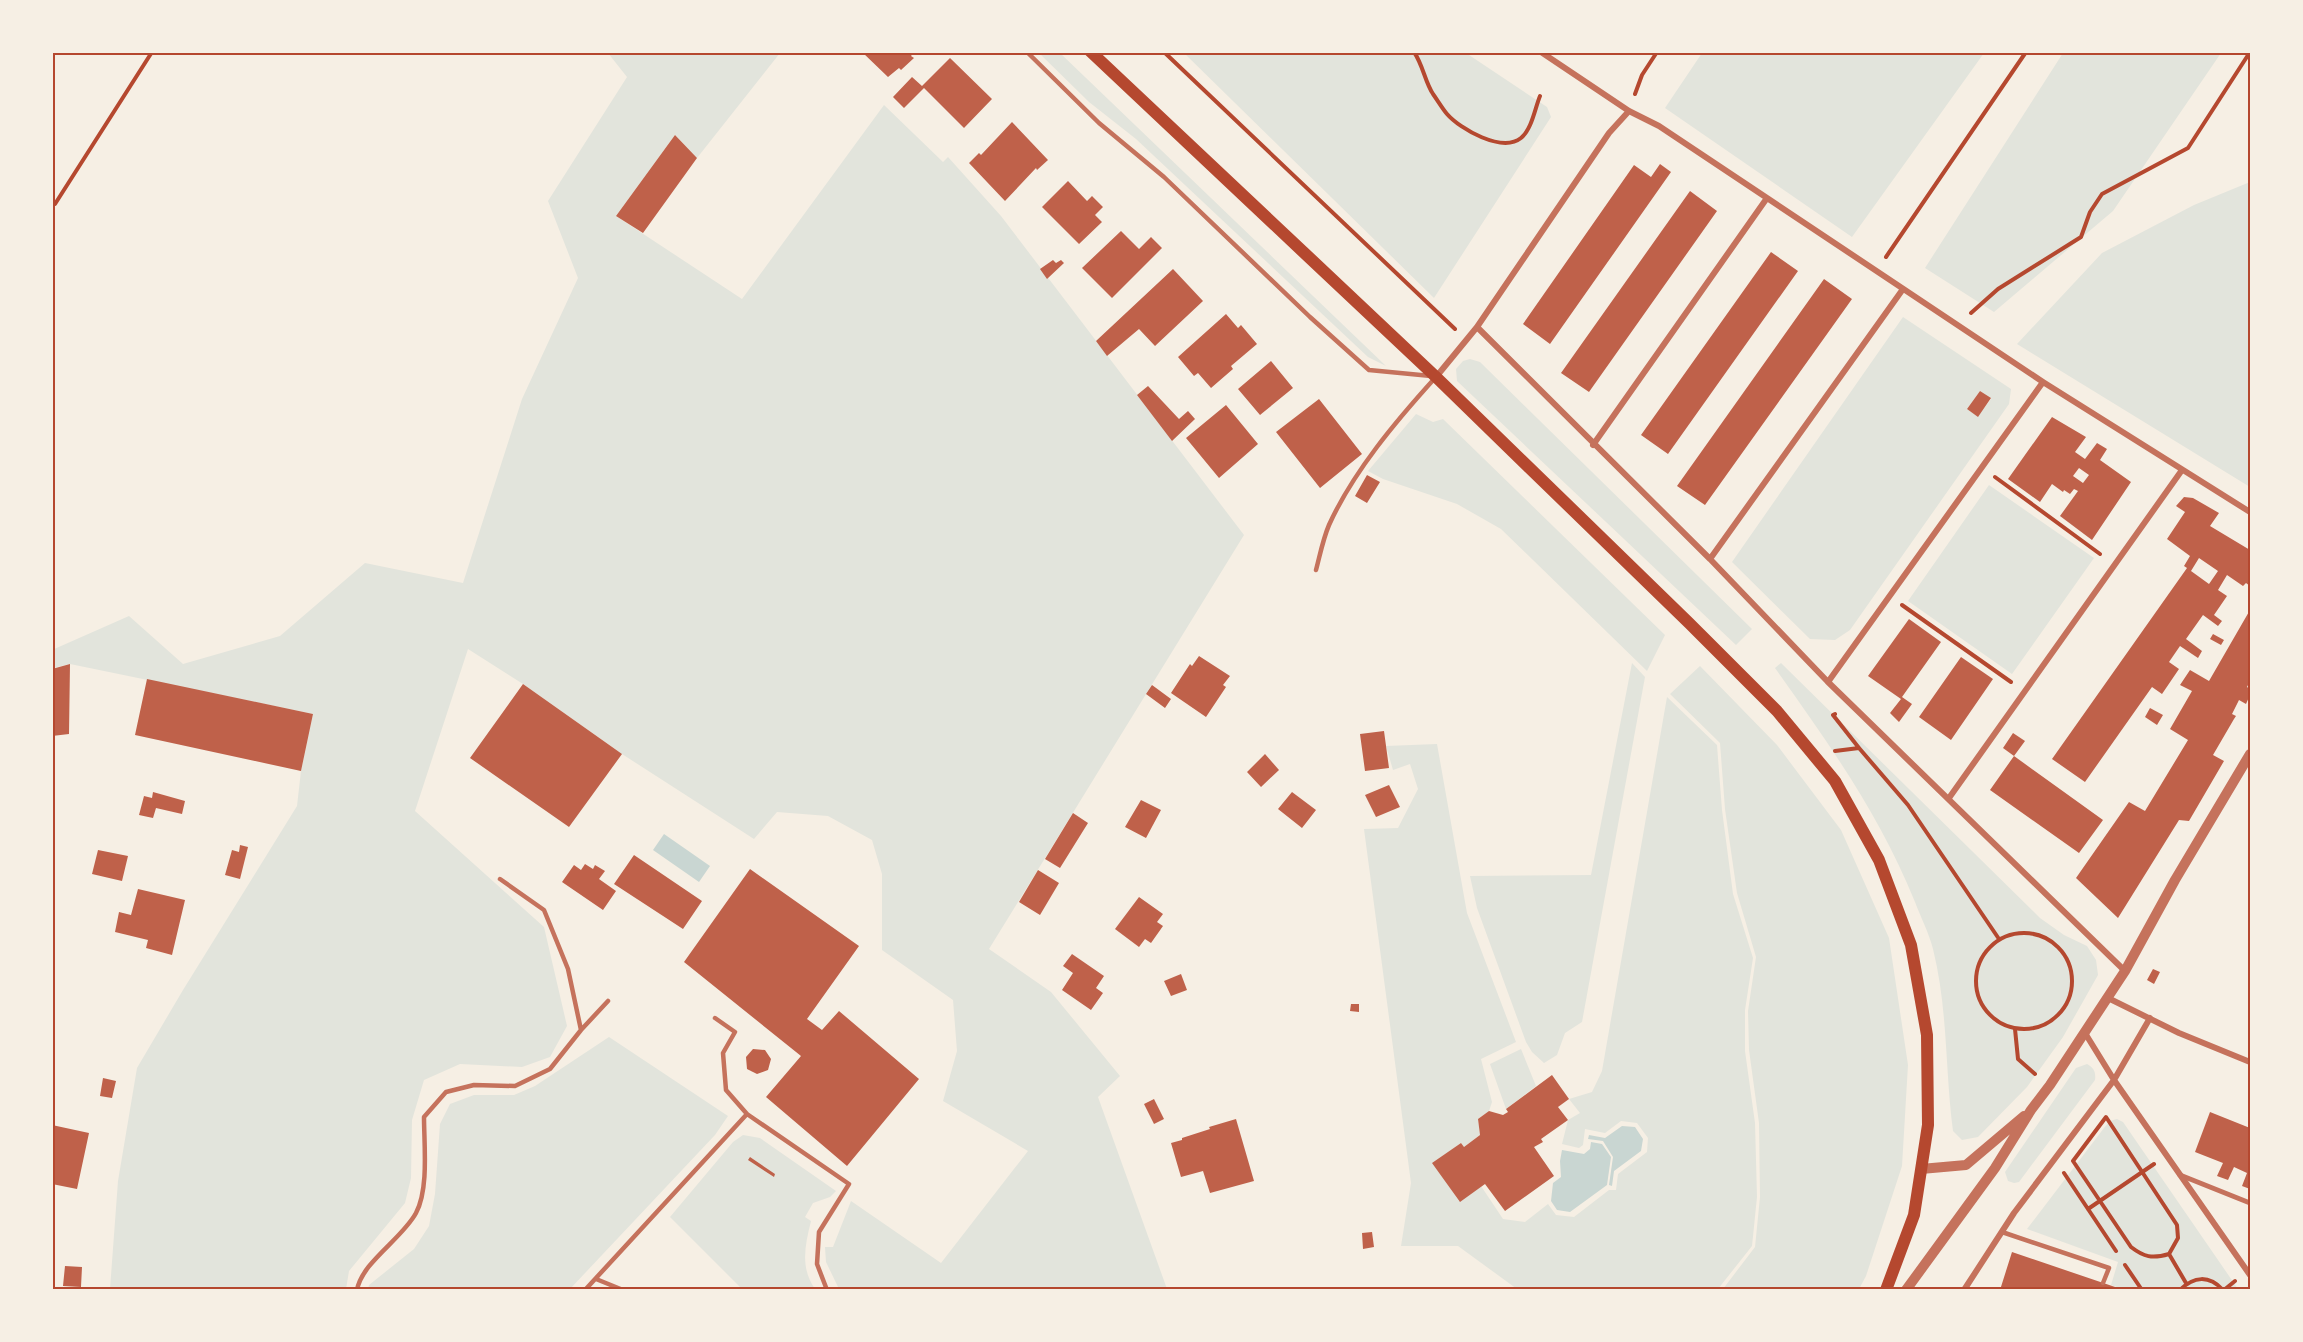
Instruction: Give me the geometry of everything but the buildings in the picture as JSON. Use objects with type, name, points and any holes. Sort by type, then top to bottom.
[{"type":"main road","points":[[1091,52],[1436,376],[1777,711],[1835,781],[1880,860],[1911,945],[1927,1035],[1928,1125],[1914,1215],[1886,1290]]},
{"type":"street","points":[[1541,52],[1629,111],[1659,126],[2043,382],[2250,512]]},
{"type":"street","points":[[1436,376],[1477,327],[1609,133],[1629,111]]},
{"type":"street","points":[[1593,445],[1767,198]]},
{"type":"street","points":[[1710,559],[1903,289]]},
{"type":"street","points":[[1477,327],[1710,559],[1828,682],[2126,972]]},
{"type":"street","points":[[1828,682],[2043,382]]},
{"type":"street","points":[[1949,798],[2182,470]]},
{"type":"street","points":[[1906,1290],[1995,1168],[2031,1110],[2126,972],[2175,880],[2250,754]]},
{"type":"street","points":[[2108,998],[2179,1033],[2250,1062]]},
{"type":"street","points":[[1964,1290],[2002,1232],[2114,1080],[2150,1018]]},
{"type":"street","points":[[2085,1033],[2114,1080],[2250,1275]]},
{"type":"street","points":[[1921,1169],[1966,1165],[2031,1110]]},
{"type":"street","points":[[2180,1175],[2250,1203]]},
{"type":"lane","points":[[1027,52],[1099,123],[1164,177],[1310,317],[1369,370],[1436,376]]},
{"type":"lane","points":[[1316,570],[1328,526],[1362,468],[1403,414],[1436,376]]},
{"type":"lane","points":[[500,879],[544,910],[568,969],[581,1030]]},
{"type":"lane","points":[[357,1290],[359,1279],[417,1213],[423,1188],[424,1117],[446,1092],[474,1085],[515,1086],[550,1069],[608,1001]]},
{"type":"lane","points":[[715,1018],[735,1032],[723,1053],[726,1090],[747,1114],[849,1184],[819,1232],[817,1264],[827,1290]]},
{"type":"lane","points":[[585,1290],[747,1114]]},
{"type":"lane","points":[[2002,1232],[2109,1268],[2103,1283]]},
{"type":"lane","points":[[596,1279],[623,1290]]},
{"type":"path","points":[[52,202],[55,204],[152,52]]},
{"type":"path","points":[[1164,52],[1466,340]]},
{"type":"path","points":[[1414,52],[1420,60],[1431,92],[1447,114],[1469,131],[1494,142],[1510,143],[1521,138],[1527,130],[1540,96]]},
{"type":"path","points":[[1629,111],[1641,75],[1657,52]]},
{"type":"path","points":[[1877,270],[2026,52]]},
{"type":"path","points":[[1957,325],[1998,289],[2081,237],[2090,212],[2102,194],[2188,148],[2250,52]]},
{"type":"path","points":[[1981,467],[2101,555]]},
{"type":"path","points":[[1889,596],[2011,683]]},
{"type":"path","points":[[1847,700],[1833,715],[1908,805],[1999,939]]},
{"type":"path","points":[[1820,763],[1834,751],[1859,747]]},
{"type":"path","points":[[2025,932],[2038,934],[2051,940],[2061,950],[2072,974],[2072,987],[2062,1011],[2052,1020],[2041,1026],[2015,1029],[1990,1016],[1981,1004],[1976,990],[1975,975],[1979,961],[1987,948],[1999,939],[2025,932]]},
{"type":"path","points":[[2015,1029],[2018,1059],[2036,1074]]},
{"type":"path","points":[[2073,1161],[2131,1246],[2141,1255],[2155,1258],[2169,1254],[2178,1238],[2177,1225],[2106,1117],[2073,1161],[2064,1173],[2118,1254]]},
{"type":"path","points":[[2088,1209],[2167,1155]]},
{"type":"path","points":[[2169,1254],[2186,1283]]},
{"type":"path","points":[[2124,1263],[2142,1290]]},
{"type":"path","points":[[2180,1290],[2186,1283],[2196,1279],[2206,1279],[2216,1283],[2223,1290]]},
{"type":"shaded area","points":[[608,53],[780,53],[697,158],[675,135],[616,216],[742,299],[884,105],[943,162],[948,157],[1001,216],[1244,535],[989,949],[1051,992],[1120,1076],[1098,1097],[1167,1289],[839,1289],[826,1262],[825,1247],[833,1247],[851,1201],[941,1263],[1028,1151],[943,1101],[957,1051],[953,1000],[882,950],[882,874],[872,840],[828,816],[777,812],[754,839],[622,754],[523,684],[468,649],[415,811],[544,927],[567,1026],[550,1057],[522,1067],[460,1064],[424,1080],[412,1120],[411,1178],[405,1203],[349,1271],[346,1289],[110,1289],[118,1181],[137,1068],[297,806],[301,771],[313,714],[70,664],[53,668],[52,650],[129,616],[183,664],[280,636],[365,563],[463,583],[522,399],[578,278],[548,201],[627,77]]},
{"type":"shaded area","points":[[1039,53],[1060,53],[1386,366],[1368,357],[1136,139],[1089,102]]},
{"type":"shaded area","points":[[1184,53],[1466,53],[1547,107],[1551,117],[1434,298]]},
{"type":"shaded area","points":[[1702,53],[1984,53],[1852,237],[1665,108]]},
{"type":"shaded area","points":[[2063,53],[2221,53],[2113,211],[1994,312],[1925,268]]},
{"type":"shaded area","points":[[2250,182],[2250,487],[2017,344],[2102,253],[2194,205]]},
{"type":"shaded area","points":[[1903,317],[2011,389],[2009,404],[1850,630],[1835,640],[1810,639],[1732,562]],"holes":[[[1980,391],[1991,399],[1978,416],[1967,409]]]},
{"type":"shaded area","points":[[1470,359],[1480,362],[1752,629],[1736,645],[1457,381],[1456,369],[1463,361]]},
{"type":"shaded area","points":[[1416,414],[1433,422],[1443,419],[1665,635],[1647,671],[1501,529],[1457,504],[1383,479],[1368,471]]},
{"type":"shaded area","points":[[1989,485],[2094,558],[2012,674],[1908,601]]},
{"type":"shaded area","points":[[1632,663],[1645,677],[1582,1022],[1565,1033],[1557,1055],[1544,1063],[1532,1052],[1526,1042],[1477,908],[1470,876],[1591,875]]},
{"type":"shaded area","points":[[1781,663],[2040,918],[2064,935],[2087,946],[2096,960],[2098,975],[2063,1037],[2027,1087],[1978,1137],[1962,1140],[1953,1131],[1938,972],[1931,943],[1915,902],[1870,810],[1834,752],[1775,668]]},
{"type":"shaded area","points":[[1700,666],[1777,745],[1841,830],[1889,938],[1908,1065],[1902,1166],[1866,1276],[1859,1289],[1723,1289],[1755,1247],[1760,1197],[1759,1123],[1749,1050],[1748,1011],[1756,957],[1737,893],[1725,809],[1720,743],[1670,694]]},
{"type":"shaded area","points":[[1667,697],[1717,745],[1722,810],[1733,894],[1753,958],[1745,1010],[1745,1051],[1755,1123],[1757,1197],[1752,1246],[1718,1289],[1517,1289],[1458,1246],[1401,1246],[1411,1183],[1364,829],[1398,828],[1418,789],[1410,764],[1393,770],[1386,746],[1437,744],[1467,913],[1516,1042],[1481,1059],[1492,1102],[1489,1111],[1478,1119],[1480,1135],[1464,1147],[1461,1143],[1433,1163],[1459,1201],[1481,1186],[1503,1219],[1525,1222],[1548,1204],[1556,1215],[1574,1217],[1609,1190],[1616,1190],[1618,1174],[1647,1152],[1648,1138],[1637,1123],[1621,1121],[1605,1133],[1585,1129],[1583,1145],[1579,1148],[1562,1144],[1568,1120],[1580,1113],[1569,1099],[1592,1092],[1602,1071]]},
{"type":"shaded area","points":[[664,834],[710,866],[699,882],[653,850]]},
{"type":"shaded area","points":[[609,1037],[728,1116],[715,1135],[570,1289],[368,1289],[369,1285],[414,1249],[429,1226],[435,1194],[440,1124],[450,1104],[474,1095],[514,1095],[535,1086]]},
{"type":"shaded area","points":[[1521,1049],[1536,1086],[1506,1109],[1490,1064]]},
{"type":"shaded area","points":[[2087,1064],[2094,1070],[2095,1080],[2019,1182],[2008,1181],[2005,1172],[2076,1068]]},
{"type":"shaded area","points":[[2117,1119],[2123,1122],[2238,1289],[2122,1289],[2111,1285],[2118,1262],[2027,1229],[2104,1128],[2110,1121]]},
{"type":"shaded area","points":[[1622,1126],[1635,1127],[1643,1139],[1641,1151],[1614,1171],[1612,1186],[1609,1185],[1613,1157],[1603,1141],[1588,1139],[1589,1135],[1605,1138]]},
{"type":"shaded area","points":[[743,1135],[760,1138],[836,1191],[830,1197],[813,1203],[805,1217],[811,1221],[805,1256],[807,1273],[815,1289],[742,1289],[670,1217],[733,1142]]},
{"type":"shaded area","points":[[1591,1142],[1602,1144],[1611,1157],[1607,1185],[1570,1212],[1557,1210],[1551,1201],[1553,1183],[1561,1177],[1562,1150],[1584,1154],[1590,1149]]}]
